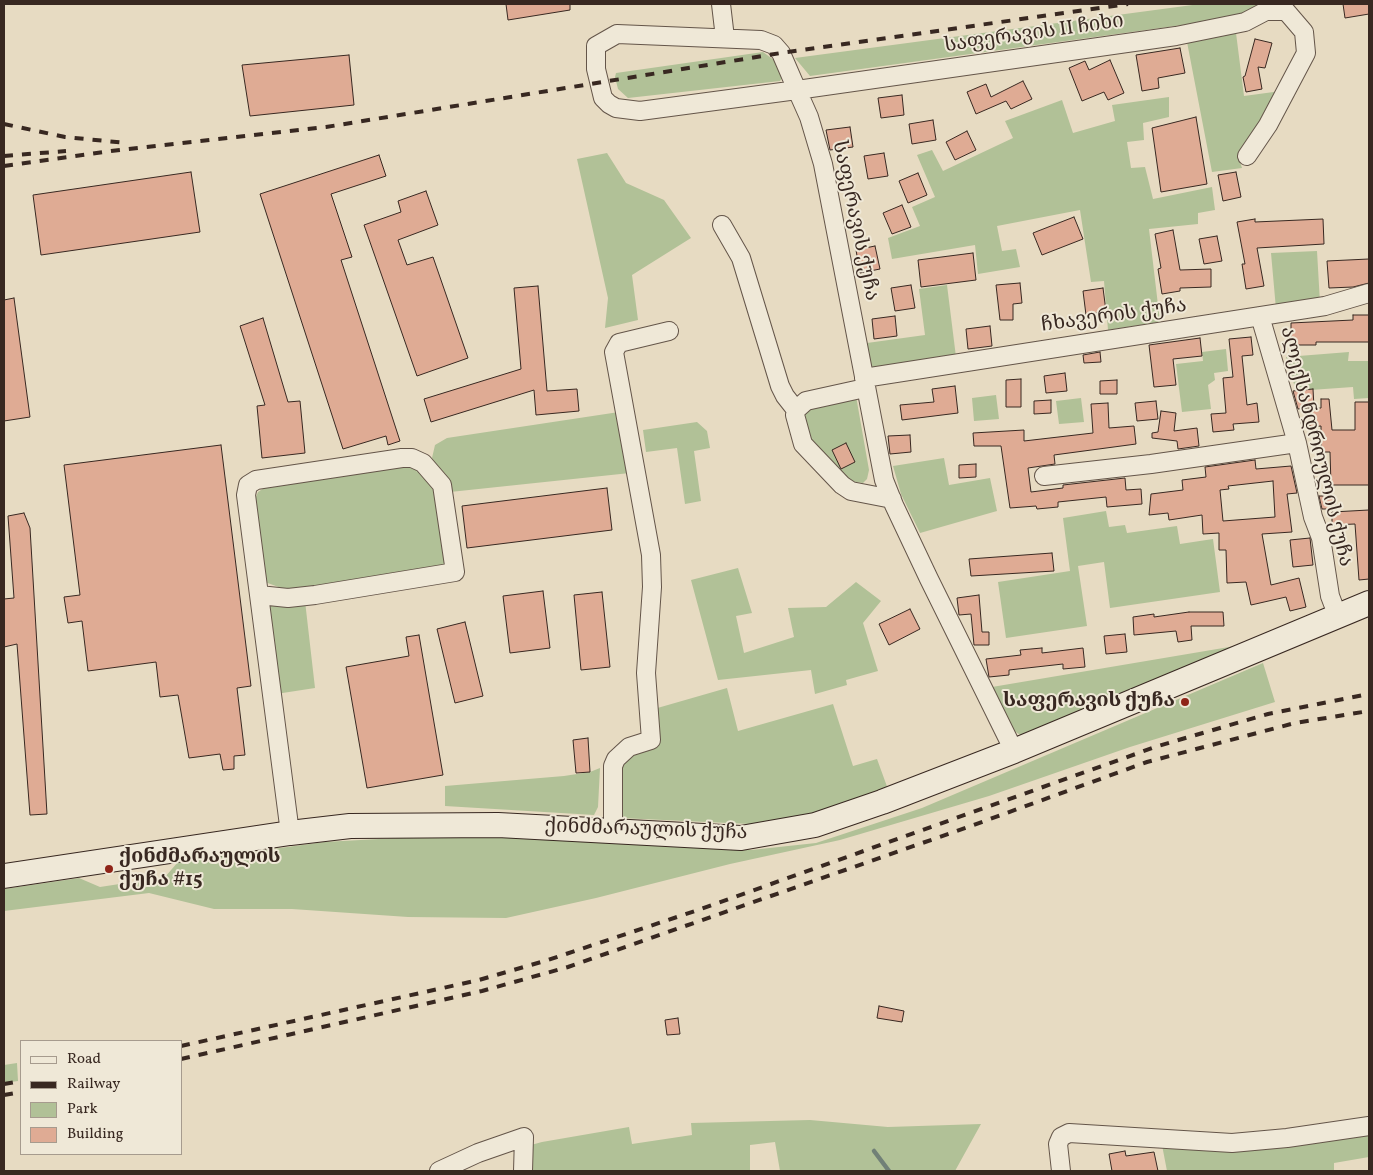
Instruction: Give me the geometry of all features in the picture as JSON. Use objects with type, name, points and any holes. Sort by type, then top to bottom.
[{"type":"main road","name":"ქინძმარაულის ქუჩა","points":[[4,876],[290,832],[350,826],[498,825],[741,838],[815,825],[1014,752],[1369,604]]},
{"type":"street","points":[[720,4],[725,38],[617,34],[596,46],[598,83],[603,98],[616,108],[640,111],[797,90]]},
{"type":"street","name":"საფერავის II ჩიხი","points":[[797,90],[1176,36],[1244,22],[1266,11],[1286,11],[1304,32],[1306,52],[1268,125],[1247,156]]},
{"type":"street","name":"საფერავის ქუჩა","points":[[725,38],[761,40],[774,45],[781,53],[809,117],[823,164],[879,457],[892,499],[1014,752]]},
{"type":"street","points":[[722,225],[741,258],[780,386],[796,410],[803,444],[842,485],[851,491],[892,499]]},
{"type":"street","name":"ჩხავერის ქუჩა","points":[[796,410],[806,401],[864,383],[1325,306],[1369,293]]},
{"type":"street","name":"ალექსანდროულის ქუჩა","points":[[1260,316],[1297,443],[1313,518],[1321,538],[1330,596],[1338,617]]},
{"type":"street","points":[[613,831],[613,766],[616,759],[629,747],[651,740],[646,665],[652,587],[651,555],[614,352],[619,343],[669,330]]},
{"type":"street","points":[[1044,476],[1151,464],[1297,443]]},
{"type":"street","points":[[259,595],[288,598],[315,595],[455,572],[442,485],[423,463],[412,458],[256,480],[248,485],[246,495],[259,595],[290,832]]},
{"type":"street","points":[[1061,1171],[1058,1144],[1061,1137],[1069,1134],[1232,1143],[1288,1138],[1369,1126]]},
{"type":"street","points":[[439,1171],[478,1153],[524,1137],[523,1171]]},
{"type":"green space","points":[[1200,4],[1270,4],[1253,11],[1197,23],[810,76],[795,58]]},
{"type":"green space","points":[[1236,33],[1244,96],[1281,91],[1244,150],[1240,162],[1242,168],[1212,172],[1187,42]]},
{"type":"green space","points":[[763,52],[774,60],[782,78],[780,81],[628,98],[618,89],[615,77],[616,73]]},
{"type":"green space","points":[[1169,97],[1169,117],[1143,123],[1144,140],[1127,142],[1131,168],[1145,167],[1153,199],[1212,187],[1215,210],[1198,213],[1198,224],[1149,229],[1160,322],[1108,330],[1104,281],[1091,282],[1080,210],[997,226],[1002,251],[1016,249],[1020,267],[978,274],[975,245],[892,259],[888,238],[920,226],[912,207],[935,197],[917,155],[932,150],[943,171],[1013,138],[1005,121],[1062,100],[1073,133],[1115,121],[1112,105]]},
{"type":"green space","points":[[607,153],[626,183],[664,200],[691,238],[632,275],[638,320],[605,328],[608,298],[577,159]]},
{"type":"green space","points":[[1317,251],[1320,303],[1276,309],[1271,253]]},
{"type":"green space","points":[[947,285],[956,357],[870,369],[867,343],[925,335],[919,289]]},
{"type":"green space","points":[[1226,349],[1228,371],[1214,373],[1215,380],[1208,385],[1211,409],[1182,412],[1176,364],[1203,361],[1202,352]]},
{"type":"green space","points":[[1349,352],[1348,361],[1369,361],[1369,398],[1354,399],[1353,387],[1296,391],[1286,357]]},
{"type":"green space","points":[[996,395],[999,419],[974,421],[972,398]]},
{"type":"green space","points":[[856,396],[869,470],[867,479],[863,483],[845,480],[811,447],[802,411]]},
{"type":"green space","points":[[1081,398],[1084,422],[1059,424],[1056,401]]},
{"type":"green space","points":[[619,412],[630,473],[450,492],[432,458],[435,445],[447,438]]},
{"type":"green space","points":[[697,422],[707,431],[710,448],[694,451],[701,501],[685,504],[677,448],[646,452],[643,430]]},
{"type":"green space","points":[[944,458],[949,485],[990,478],[997,511],[920,533],[901,494],[893,466]]},
{"type":"green space","points":[[403,463],[417,467],[437,487],[449,567],[304,588],[284,589],[265,582],[253,504],[258,492],[267,486]]},
{"type":"green space","points":[[1106,511],[1109,527],[1125,525],[1127,533],[1177,526],[1180,544],[1213,539],[1220,592],[1110,608],[1104,562],[1078,566],[1087,626],[1006,638],[998,582],[1070,571],[1063,518]]},
{"type":"green space","points":[[738,568],[752,613],[736,616],[744,653],[794,637],[788,608],[826,607],[856,582],[881,601],[863,623],[878,671],[846,680],[847,685],[815,694],[811,670],[718,680],[691,580]]},
{"type":"green space","points":[[305,601],[315,688],[276,694],[267,610],[273,604]]},
{"type":"green space","points":[[1241,645],[1022,736],[1014,731],[992,687]]},
{"type":"green space","points":[[1263,663],[1275,702],[1130,747],[989,796],[840,840],[730,864],[596,898],[506,918],[408,917],[292,909],[214,909],[149,893],[4,911],[4,889],[79,878],[100,887],[165,877],[178,862],[324,842],[488,833],[689,843],[751,850],[816,843],[922,808]]},
{"type":"green space","points":[[727,688],[738,731],[833,704],[853,766],[877,759],[889,792],[813,815],[750,824],[620,818],[620,774],[624,761],[635,753],[655,748],[654,709]]},
{"type":"green space","points":[[600,768],[598,807],[594,815],[445,806],[445,786],[564,776],[590,772]]},
{"type":"green space","points":[[17,1063],[18,1081],[4,1083],[4,1065]]},
{"type":"green space","points":[[810,1120],[888,1127],[981,1124],[955,1171],[780,1171],[775,1142],[750,1145],[750,1171],[528,1171],[531,1145],[542,1142],[629,1127],[632,1144],[692,1135],[691,1123]]},
{"type":"green space","points":[[1369,1132],[1369,1157],[1334,1163],[1334,1171],[1167,1171],[1162,1145]]},
{"type":"building","points":[[506,4],[570,4],[570,10],[508,20]]},
{"type":"building","points":[[1343,4],[1369,4],[1369,14],[1345,18]]},
{"type":"building","points":[[1255,39],[1272,43],[1265,68],[1258,67],[1262,89],[1246,92],[1243,77],[1245,76]]},
{"type":"building","points":[[1180,48],[1185,73],[1158,78],[1159,88],[1142,91],[1136,55]]},
{"type":"building","points":[[349,55],[354,105],[250,116],[242,65]]},
{"type":"building","points":[[1110,60],[1124,93],[1108,100],[1104,92],[1082,101],[1069,68],[1085,61],[1089,70]]},
{"type":"building","points":[[1023,81],[1032,99],[1011,109],[1006,101],[976,114],[967,92],[986,84],[991,97]]},
{"type":"building","points":[[902,95],[904,115],[881,118],[878,98]]},
{"type":"building","points":[[1196,117],[1207,184],[1161,192],[1152,128]]},
{"type":"building","points":[[933,120],[936,140],[912,144],[909,124]]},
{"type":"building","points":[[850,127],[853,147],[830,150],[826,130]]},
{"type":"building","points":[[967,131],[976,150],[955,160],[946,142]]},
{"type":"building","points":[[884,153],[888,176],[868,179],[864,156]]},
{"type":"building","points":[[379,155],[386,176],[331,194],[352,257],[341,260],[400,441],[388,445],[386,436],[343,449],[260,194]]},
{"type":"building","points":[[191,172],[200,232],[41,255],[33,195]]},
{"type":"building","points":[[1236,172],[1241,197],[1223,201],[1218,175]]},
{"type":"building","points":[[918,173],[927,195],[908,203],[899,181]]},
{"type":"building","points":[[426,191],[438,225],[398,240],[407,265],[433,257],[468,358],[417,376],[364,225],[401,212],[398,201]]},
{"type":"building","points":[[902,205],[911,227],[892,234],[883,213]]},
{"type":"building","points":[[1074,217],[1083,239],[1042,255],[1033,233]]},
{"type":"building","points":[[1255,219],[1255,222],[1323,219],[1324,244],[1257,248],[1264,286],[1246,289],[1242,264],[1245,264],[1237,222]]},
{"type":"building","points":[[1173,230],[1180,270],[1211,269],[1211,287],[1180,288],[1180,291],[1162,294],[1158,269],[1161,268],[1155,234]]},
{"type":"building","points":[[1217,236],[1222,261],[1204,264],[1199,239]]},
{"type":"building","points":[[875,246],[880,269],[860,273],[856,250]]},
{"type":"building","points":[[973,253],[976,280],[921,287],[918,260]]},
{"type":"building","points":[[1369,259],[1369,283],[1353,287],[1329,288],[1327,261]]},
{"type":"building","points":[[1020,283],[1022,303],[1013,304],[1013,320],[1000,320],[996,285]]},
{"type":"building","points":[[911,285],[915,308],[895,311],[891,288]]},
{"type":"building","points":[[538,286],[547,391],[577,389],[579,411],[536,415],[534,390],[431,422],[424,399],[521,369],[514,288]]},
{"type":"building","points":[[1103,288],[1106,311],[1086,315],[1083,291]]},
{"type":"building","points":[[14,298],[30,417],[4,421],[4,300]]},
{"type":"building","points":[[1353,315],[1369,315],[1369,342],[1316,342],[1316,345],[1291,345],[1291,323],[1353,320]]},
{"type":"building","points":[[895,316],[897,336],[874,339],[872,319]]},
{"type":"building","points":[[263,318],[288,402],[300,401],[305,453],[262,458],[257,406],[265,405],[240,326]]},
{"type":"building","points":[[990,326],[992,346],[968,349],[966,329]]},
{"type":"building","points":[[1251,337],[1253,355],[1242,356],[1247,405],[1257,403],[1259,422],[1233,424],[1234,430],[1213,432],[1211,414],[1226,413],[1223,378],[1233,377],[1229,339]]},
{"type":"building","points":[[1200,338],[1202,356],[1173,359],[1176,385],[1154,387],[1149,345]]},
{"type":"building","points":[[1100,352],[1101,362],[1084,363],[1083,355]]},
{"type":"building","points":[[1065,373],[1067,391],[1046,393],[1044,376]]},
{"type":"building","points":[[1021,379],[1021,407],[1006,407],[1006,380]]},
{"type":"building","points":[[1117,380],[1117,394],[1100,394],[1100,381]]},
{"type":"building","points":[[955,386],[958,413],[902,420],[900,405],[934,402],[932,389]]},
{"type":"building","points":[[1313,389],[1314,407],[1298,409],[1293,391]]},
{"type":"building","points":[[1321,399],[1329,399],[1332,430],[1355,430],[1355,402],[1369,402],[1369,485],[1331,485],[1330,452],[1321,452],[1321,426],[1310,427],[1308,409],[1321,408]]},
{"type":"building","points":[[1051,400],[1051,413],[1034,414],[1034,401]]},
{"type":"building","points":[[1156,401],[1158,419],[1137,421],[1135,403]]},
{"type":"building","points":[[1108,403],[1109,428],[1134,426],[1136,444],[1054,455],[1055,464],[1028,468],[1031,492],[1063,488],[1063,485],[1125,478],[1126,490],[1141,489],[1142,504],[1107,507],[1106,497],[1058,502],[1058,507],[1037,509],[1036,506],[1010,508],[1001,446],[974,446],[973,433],[1024,430],[1024,441],[1093,433],[1091,404]]},
{"type":"building","points":[[1161,411],[1176,413],[1174,431],[1197,428],[1199,446],[1178,449],[1177,441],[1152,438],[1152,433],[1158,432]]},
{"type":"building","points":[[910,435],[911,452],[890,454],[888,436]]},
{"type":"building","points":[[846,443],[855,462],[841,469],[832,450]]},
{"type":"building","points":[[221,445],[251,686],[237,688],[245,755],[234,756],[234,769],[223,770],[220,754],[189,758],[178,695],[160,697],[156,662],[88,671],[82,621],[68,623],[64,597],[80,595],[64,465]]},
{"type":"building","points":[[1255,460],[1256,469],[1291,466],[1297,493],[1287,494],[1292,532],[1262,534],[1271,585],[1299,578],[1306,607],[1290,611],[1286,597],[1251,605],[1246,582],[1227,583],[1226,550],[1219,550],[1219,533],[1203,534],[1202,515],[1169,520],[1168,513],[1149,515],[1151,494],[1183,490],[1182,480],[1206,477],[1205,467]],"holes":[[[1273,481],[1275,517],[1223,521],[1220,490],[1229,489],[1228,486]]]},
{"type":"building","points":[[976,464],[976,477],[959,478],[959,465]]},
{"type":"building","points":[[607,488],[612,530],[467,548],[462,506]]},
{"type":"building","points":[[1319,496],[1335,496],[1335,509],[1322,509]]},
{"type":"building","points":[[1369,510],[1369,579],[1359,580],[1355,524],[1332,525],[1332,512]]},
{"type":"building","points":[[24,513],[30,528],[47,814],[30,815],[17,644],[4,647],[4,599],[14,598],[8,516]]},
{"type":"building","points":[[1310,538],[1313,565],[1293,567],[1290,540]]},
{"type":"building","points":[[1052,553],[1054,571],[971,576],[969,559]]},
{"type":"building","points":[[543,591],[550,648],[510,653],[503,596]]},
{"type":"building","points":[[602,592],[610,667],[581,670],[574,595]]},
{"type":"building","points":[[979,595],[982,632],[989,632],[989,645],[974,645],[971,614],[959,615],[957,598]]},
{"type":"building","points":[[910,609],[920,629],[889,645],[879,624]]},
{"type":"building","points":[[1189,612],[1223,612],[1224,626],[1191,626],[1192,640],[1178,642],[1176,631],[1134,635],[1133,617],[1154,614],[1154,617]]},
{"type":"building","points":[[465,622],[483,696],[455,703],[437,629]]},
{"type":"building","points":[[1125,634],[1127,652],[1106,654],[1104,636]]},
{"type":"building","points":[[419,635],[443,775],[367,788],[346,667],[409,656],[406,637]]},
{"type":"building","points":[[1042,648],[1042,653],[1083,648],[1085,667],[1063,669],[1063,664],[1009,670],[1009,675],[989,677],[986,659],[1021,655],[1020,650]]},
{"type":"building","points":[[588,738],[590,772],[576,773],[573,740]]},
{"type":"building","points":[[879,1006],[904,1011],[902,1022],[877,1018]]},
{"type":"building","points":[[678,1018],[680,1034],[667,1035],[665,1020]]},
{"type":"building","points":[[1125,1151],[1126,1156],[1154,1152],[1158,1171],[1112,1171],[1109,1154]]},
{"type":"waterway","points":[[874,1151],[889,1171]]},
{"type":"railway","points":[[4,166],[111,151],[326,127],[781,53],[1128,4]]},
{"type":"railway","points":[[4,124],[65,137],[127,143]]},
{"type":"railway","points":[[4,156],[66,151]]},
{"type":"railway","points":[[182,1046],[479,980],[548,960],[701,909],[1158,746],[1268,714],[1369,694]]},
{"type":"railway","points":[[182,1059],[482,991],[568,967],[968,827],[1147,762],[1295,723],[1369,711]]},
{"type":"railway","points":[[4,1084],[20,1081]]},
{"type":"railway","points":[[4,1095],[20,1092]]},
{"type":"place","name":"საფერავის ქუჩა","points":[[1185,702]]},
{"type":"place","name":"ქინძმარაულის ქუჩა #15","points":[[109,869]]}]
